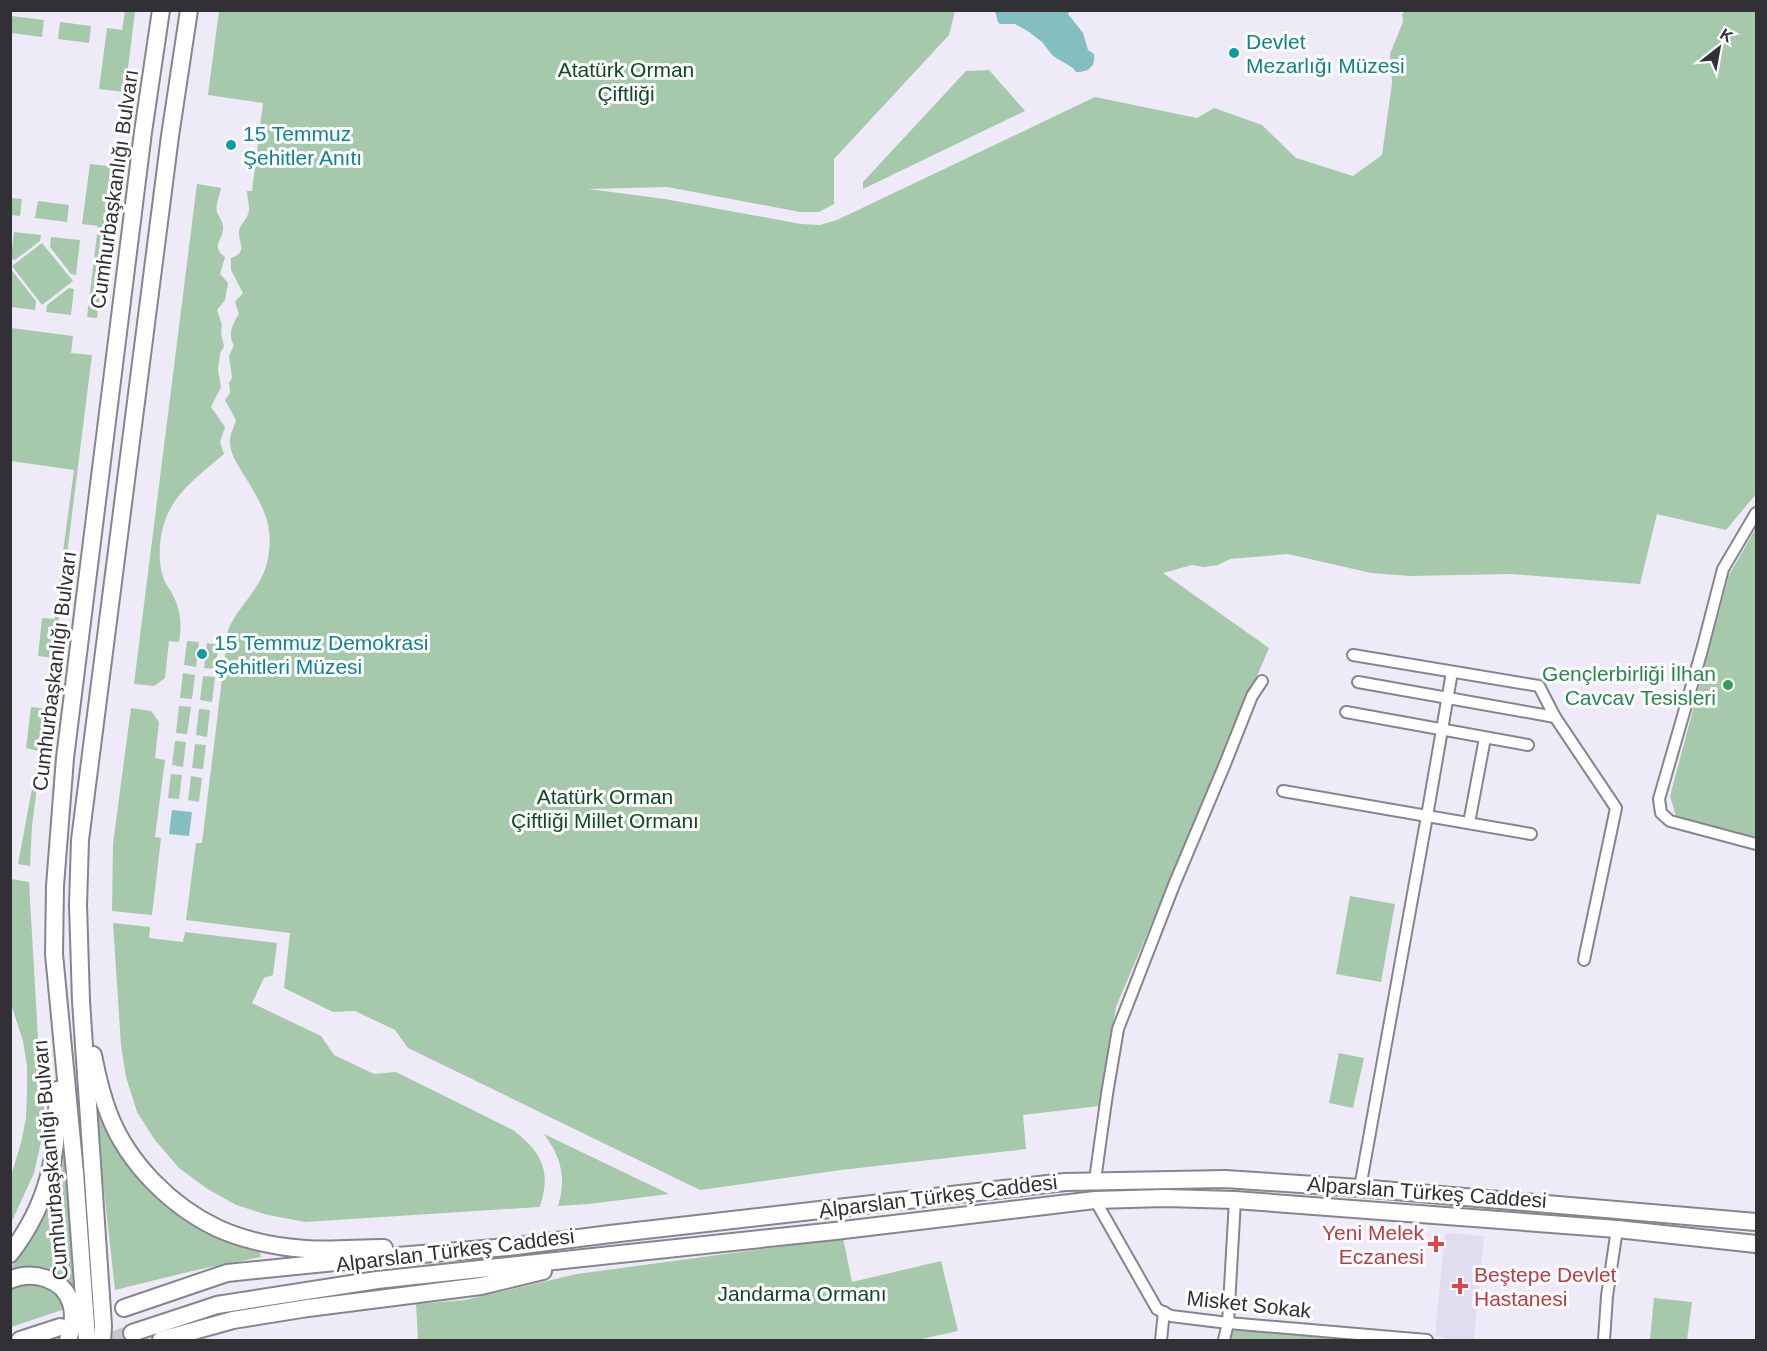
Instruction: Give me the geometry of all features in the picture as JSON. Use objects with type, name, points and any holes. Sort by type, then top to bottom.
[{"type":"main road","name":"Cumhurbaşkanlığı Bulvarı","points":[[87,1341],[75,1173],[54,954],[55,877],[65,758],[143,132],[162,10]]},
{"type":"main road","name":"Cumhurbaşkanlığı Bulvarı","points":[[102,1341],[103,1326],[81,1001],[78,905],[80,840],[170,136],[189,10]]},
{"type":"main road","points":[[10,1254],[40,1208],[52,1171],[55,1153],[58,1109],[50,997],[54,954]]},
{"type":"main road","points":[[81,1001],[102,1092],[122,1140],[149,1177],[169,1196],[217,1228],[265,1243],[306,1249],[508,1247]]},
{"type":"main road","name":"Alparslan Türkeş Caddesi","points":[[508,1247],[842,1207],[1095,1180],[1225,1179],[1360,1188],[1756,1222]]},
{"type":"main road","name":"Alparslan Türkeş Caddesi","points":[[132,1333],[218,1305],[377,1280],[1095,1200],[1165,1198],[1235,1200],[1617,1229],[1756,1244]]},
{"type":"main road","points":[[124,1308],[227,1273],[508,1247]]},
{"type":"main road","points":[[161,1341],[233,1320],[481,1286],[607,1256]]},
{"type":"main road","points":[[10,1280],[33,1275],[46,1278],[60,1287],[67,1294],[71,1303],[72,1329],[64,1334],[20,1341]]},
{"type":"street","points":[[1756,513],[1723,569],[1659,800],[1661,813],[1671,821],[1756,844]]},
{"type":"street","points":[[1353,654],[1539,686],[1556,717],[1617,808],[1584,960]]},
{"type":"street","points":[[1360,1188],[1452,672]]},
{"type":"street","points":[[1095,1180],[1118,1029],[1174,885],[1252,696],[1262,681]]},
{"type":"street","points":[[1358,682],[1556,717]]},
{"type":"street","points":[[1346,712],[1528,745]]},
{"type":"street","points":[[1469,824],[1485,738]]},
{"type":"street","points":[[1283,791],[1530,834]]},
{"type":"street","name":"Misket Sokak","points":[[1095,1200],[1157,1309],[1171,1316],[1347,1336],[1427,1341]]},
{"type":"street","points":[[1224,1341],[1228,1323],[1235,1200]]},
{"type":"street","points":[[1604,1341],[1607,1296],[1617,1229]]},
{"type":"street","points":[[1161,1341],[1164,1312]]},
{"type":"shaded area","points":[[995,11],[1070,11],[1068,14],[1083,33],[1088,50],[1094,54],[1094,63],[1087,70],[1076,72],[1053,56],[1042,42],[1015,24],[1000,24]]},
{"type":"shaded area","points":[[172,810],[192,812],[189,836],[169,834]]},
{"type":"shaded area","name":"Beştepe Devlet Hastanesi","points":[[1445,1233],[1484,1236],[1474,1340],[1446,1340],[1446,1338],[1435,1336]]},
{"type":"green space","points":[[125,11],[135,11],[125,92],[99,89],[107,28],[122,30]]},
{"type":"green space","points":[[219,11],[955,11],[949,35],[834,159],[834,204],[819,212],[800,212],[667,187],[588,189],[665,199],[801,224],[820,225],[837,220],[1095,97],[1197,118],[1214,108],[1262,125],[1296,158],[1353,176],[1382,155],[1392,83],[1390,54],[1403,22],[1404,11],[1756,11],[1756,494],[1726,530],[1657,514],[1640,584],[1511,574],[1410,576],[1371,573],[1288,554],[1230,559],[1218,565],[1204,567],[1192,565],[1163,573],[1269,648],[1116,1007],[1099,1106],[1023,1115],[1026,1149],[841,1170],[700,1190],[408,1048],[395,1030],[355,1011],[333,1012],[284,988],[290,933],[186,920],[196,843],[202,843],[228,630],[261,578],[270,545],[268,523],[264,513],[231,450],[230,437],[236,420],[225,400],[230,393],[229,383],[232,378],[229,356],[234,345],[231,333],[239,314],[235,302],[243,293],[231,270],[231,258],[240,253],[239,231],[249,212],[247,191],[252,191],[263,103],[208,95]]},
{"type":"green space","points":[[12,16],[44,20],[42,37],[11,33]]},
{"type":"green space","points":[[60,22],[91,26],[89,43],[58,39]]},
{"type":"green space","points":[[989,70],[1025,111],[863,189],[863,182],[966,71]]},
{"type":"green space","points":[[90,164],[116,167],[97,318],[87,317],[98,226],[82,224]]},
{"type":"green space","points":[[197,184],[221,188],[217,212],[223,224],[223,231],[218,249],[225,257],[220,274],[228,283],[225,300],[217,310],[222,325],[221,334],[224,346],[220,354],[218,370],[221,387],[211,407],[225,427],[220,442],[224,454],[184,489],[176,499],[165,522],[160,541],[160,562],[164,579],[179,611],[179,642],[169,641],[165,678],[154,686],[134,684]]},
{"type":"green space","points":[[11,198],[22,199],[20,216],[11,215]]},
{"type":"green space","points":[[38,201],[69,205],[67,222],[35,218]]},
{"type":"green space","points":[[14,232],[41,235],[40,241],[15,260],[11,259]]},
{"type":"green space","points":[[51,237],[80,240],[76,275],[71,274],[50,247]]},
{"type":"green space","points":[[42,243],[73,281],[42,305],[12,266]]},
{"type":"green space","points":[[11,271],[36,301],[35,310],[11,307]]},
{"type":"green space","points":[[69,288],[74,289],[71,315],[46,312],[47,305]]},
{"type":"green space","points":[[11,328],[73,336],[71,353],[92,355],[54,658],[38,656],[42,618],[54,619],[74,470],[11,461]]},
{"type":"green space","name":"Gençlerbirliği İlhan Cavcav Tesisleri","points":[[1756,528],[1756,837],[1676,816],[1670,796],[1729,575]]},
{"type":"green space","points":[[187,641],[199,642],[196,667],[184,665]]},
{"type":"green space","points":[[207,643],[219,645],[215,669],[204,668]]},
{"type":"green space","points":[[183,673],[195,675],[192,699],[180,698]]},
{"type":"green space","points":[[203,676],[215,677],[212,702],[200,700]]},
{"type":"green space","points":[[179,706],[191,707],[187,734],[176,733]]},
{"type":"green space","points":[[31,707],[47,709],[32,826],[30,866],[18,864],[39,751],[26,748]]},
{"type":"green space","points":[[131,708],[151,711],[159,722],[155,758],[165,760],[155,837],[161,838],[152,915],[112,911],[113,844]]},
{"type":"green space","points":[[199,709],[210,710],[207,737],[196,735]]},
{"type":"green space","points":[[175,741],[186,742],[183,767],[172,765]]},
{"type":"green space","points":[[195,744],[206,745],[203,769],[192,768]]},
{"type":"green space","points":[[171,774],[182,775],[179,799],[168,798]]},
{"type":"green space","points":[[191,776],[202,778],[199,802],[188,800]]},
{"type":"green space","points":[[11,879],[29,882],[38,1038],[44,1089],[44,1128],[34,1173],[11,1223],[11,1176],[26,1118],[27,1066],[23,1041],[11,1004]]},
{"type":"green space","points":[[1350,896],[1395,904],[1381,982],[1336,974]]},
{"type":"green space","points":[[113,923],[150,927],[149,938],[183,942],[185,932],[277,943],[273,975],[264,978],[252,1003],[321,1036],[334,1055],[374,1074],[396,1072],[513,1130],[531,1146],[542,1163],[545,1182],[540,1206],[305,1222],[268,1215],[236,1205],[206,1188],[179,1168],[155,1140],[137,1112],[126,1077],[121,1045]]},
{"type":"green space","points":[[1339,1053],[1364,1058],[1353,1108],[1329,1103]]},
{"type":"green space","points":[[91,1074],[146,1182],[259,1248],[261,1257],[115,1290]]},
{"type":"green space","points":[[544,1134],[669,1194],[558,1206],[562,1186],[561,1168],[555,1151]]},
{"type":"green space","points":[[64,1141],[79,1302],[74,1295],[11,1274],[10,1269],[27,1245],[53,1192],[62,1161]]},
{"type":"green space","name":"Jandarma Ormanı","points":[[843,1238],[852,1282],[941,1261],[958,1331],[917,1340],[418,1340],[416,1304],[465,1300],[577,1274]]},
{"type":"green space","points":[[19,1281],[53,1288],[68,1308],[11,1327],[11,1285]]},
{"type":"green space","points":[[1654,1298],[1692,1302],[1687,1340],[1650,1340]]},
{"type":"green space","points":[[1228,1323],[1348,1332],[1346,1340],[1223,1340]]},
{"type":"tunnel","points":[[111,1340],[132,1333]]},
{"type":"place","name":"Devlet Mezarlığı Müzesi","points":[[1234,53]]},
{"type":"place","name":"15 Temmuz Şehitler Anıtı","points":[[231,145]]},
{"type":"place","name":"15 Temmuz Demokrasi Şehitleri Müzesi","points":[[202,654]]},
{"type":"place","name":"Gençlerbirliği İlhan Cavcav Tesisleri","points":[[1728,685]]},
{"type":"place","name":"Yeni Melek Eczanesi","points":[[1436,1244]]},
{"type":"place","name":"Beştepe Devlet Hastanesi","points":[[1460,1286]]},
{"type":"park label","name":"Atatürk Orman Çiftliği","points":[[626,81]]},
{"type":"park label","name":"Atatürk Orman Çiftliği Millet Ormanı","points":[[605,808]]}]
